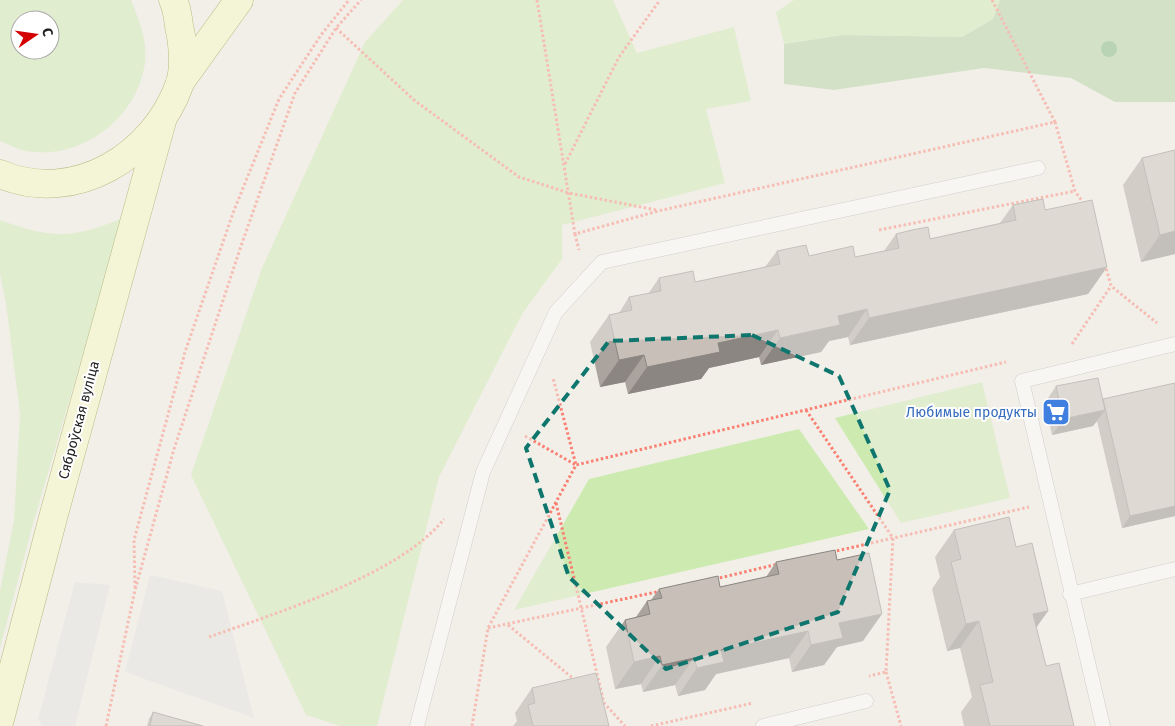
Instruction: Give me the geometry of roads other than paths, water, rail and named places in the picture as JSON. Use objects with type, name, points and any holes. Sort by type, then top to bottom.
[{"type":"main road","points":[[173,0],[182,41],[180,82]]},
{"type":"main road","points":[[0,174],[38,183],[74,181],[109,169],[138,149],[162,121],[180,82],[239,0]]},
{"type":"main road","name":"Сяброўская вуліца","points":[[0,720],[54,514],[162,121]]},
{"type":"lane","points":[[417,726],[482,472],[556,312],[602,262],[1038,168]]},
{"type":"lane","points":[[1103,726],[1070,594],[1022,382],[1175,344]]},
{"type":"lane","points":[[1070,594],[1175,570]]},
{"type":"lane","points":[[763,726],[866,701]]},
{"type":"place","name":"Любимые продукты","points":[[1056,412]]}]
